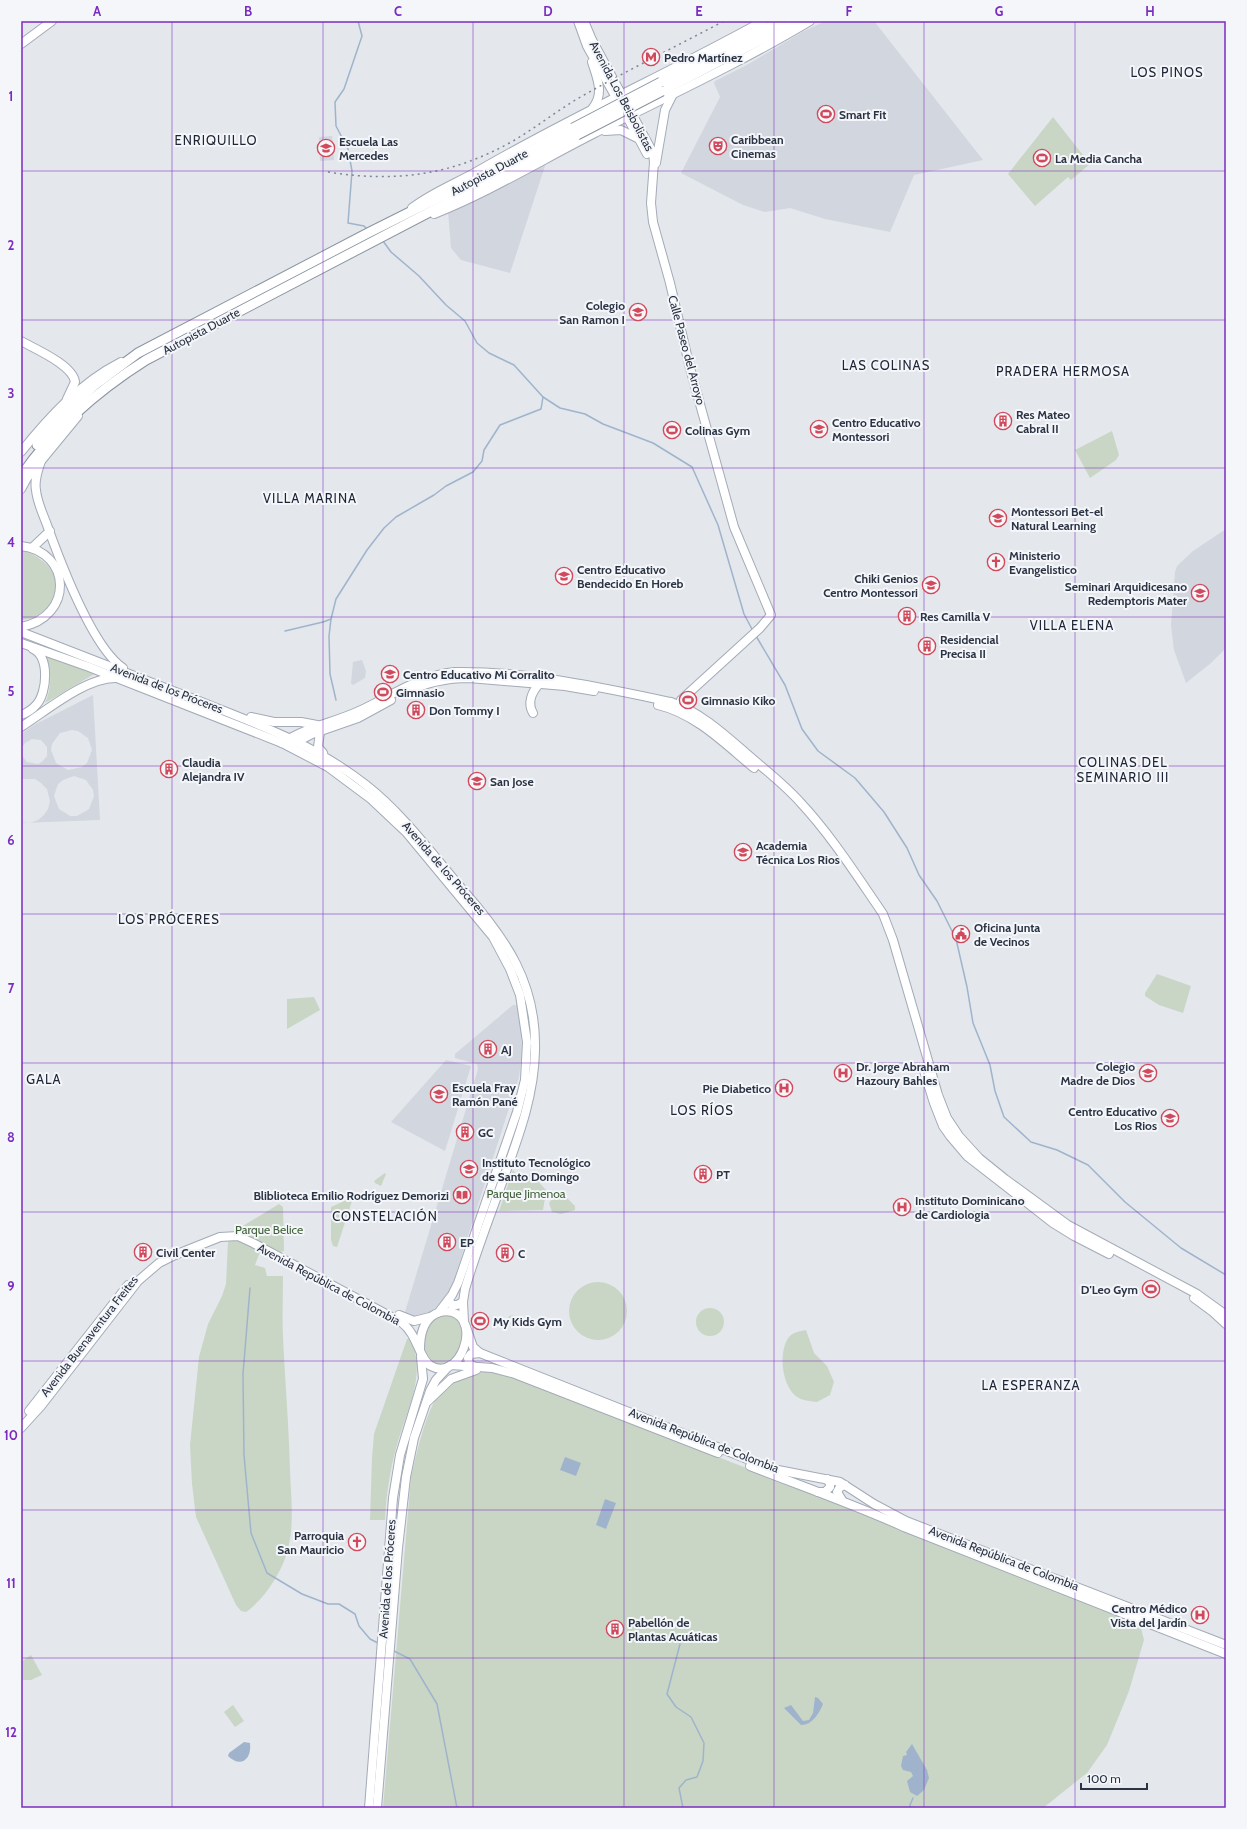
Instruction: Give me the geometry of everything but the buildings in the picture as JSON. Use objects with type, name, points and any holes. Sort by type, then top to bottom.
[{"type":"highway","name":"Autopista Duarte","points":[[397,219],[575,131],[662,86],[780,21]]},
{"type":"highway","name":"Autopista Duarte","points":[[662,86],[797,21]]},
{"type":"highway","name":"Autopista Duarte","points":[[21,466],[59,418],[95,385],[138,353],[368,233],[412,222],[575,131]]},
{"type":"highway","points":[[387,228],[397,219]]},
{"type":"highway","name":"Autopista Duarte","points":[[21,476],[58,429],[123,374],[146,360],[378,238],[387,228]]},
{"type":"main road","points":[[21,44],[52,21]]},
{"type":"main road","name":"Avenida Los Beisbolistas","points":[[578,21],[587,46],[622,94]]},
{"type":"main road","name":"Avenida Los Beisbolistas","points":[[584,21],[592,40],[622,94],[639,138],[648,156],[653,172]]},
{"type":"main road","points":[[622,94],[763,21]]},
{"type":"main road","points":[[412,222],[461,203],[593,134],[673,95],[810,21]]},
{"type":"main road","points":[[587,46],[600,90],[598,101],[592,109]]},
{"type":"main road","name":"Autopista Duarte","points":[[397,219],[423,200],[622,94]]},
{"type":"main road","points":[[653,172],[659,151],[665,110],[673,95]]},
{"type":"main road","name":"Avenida Los Beisbolistas","points":[[630,116],[653,153],[653,172]]},
{"type":"main road","points":[[593,134],[614,129],[621,130],[639,138]]},
{"type":"main road","name":"Calle Paseo del Arroyo","points":[[653,172],[651,203],[653,222],[690,368],[734,527],[771,615],[760,628],[677,707]]},
{"type":"main road","points":[[21,341],[58,362],[71,372],[75,382],[66,401]]},
{"type":"main road","name":"Autopista Duarte","points":[[21,452],[66,401],[112,366],[138,353]]},
{"type":"main road","name":"Autopista Duarte","points":[[21,489],[27,478],[93,398]]},
{"type":"main road","points":[[41,461],[35,480],[36,491],[55,547],[93,631],[116,664],[136,676]]},
{"type":"main road","points":[[32,548],[50,531]]},
{"type":"main road","points":[[21,546],[32,548],[45,556],[53,564],[59,575],[61,592],[54,608],[44,617],[34,623],[21,627]]},
{"type":"main road","points":[[45,556],[55,547]]},
{"type":"main road","name":"Avenida de los Próceres","points":[[21,632],[234,714],[287,742],[328,767],[371,798],[406,832],[493,937],[510,969],[520,995],[527,1042],[527,1061],[522,1095],[458,1283],[449,1301],[436,1314]]},
{"type":"main road","points":[[22,643],[36,650],[40,656],[44,667],[45,678],[40,700],[30,711],[21,716],[23,726],[90,684],[108,678],[118,678]]},
{"type":"main road","name":"Avenida de los Próceres","points":[[22,643],[287,742],[298,741],[325,756],[365,784],[402,819],[496,929],[512,955],[524,980],[529,996],[534,1019],[535,1066],[531,1094],[516,1144],[472,1268],[463,1302],[464,1323]]},
{"type":"main road","points":[[362,713],[415,682],[442,674],[462,672],[566,680],[690,710],[711,723],[795,797],[818,822],[883,914],[893,940],[938,1095],[947,1118],[968,1148],[1005,1179],[1062,1221],[1197,1294],[1226,1315]]},
{"type":"main road","points":[[287,742],[362,713],[415,688],[442,680],[469,678],[540,684],[602,692],[677,707],[707,729],[796,805],[814,825],[873,908],[888,942],[934,1103],[943,1126],[958,1147],[967,1156],[1053,1223],[1074,1236],[1190,1296],[1213,1312],[1226,1324]]},
{"type":"main road","points":[[533,713],[530,701],[533,691],[540,684]]},
{"type":"main road","points":[[234,714],[274,722],[301,722],[318,729]]},
{"type":"main road","points":[[298,741],[318,729]]},
{"type":"main road","points":[[318,729],[318,747],[325,756]]},
{"type":"main road","name":"Avenida República de Colombia","points":[[227,1233],[243,1233],[409,1320],[422,1320],[436,1314]]},
{"type":"main road","name":"Avenida República de Colombia","points":[[227,1233],[249,1240],[397,1319],[407,1326],[421,1351]]},
{"type":"main road","name":"Avenida Buenaventura Freites","points":[[21,1420],[134,1277],[151,1263],[169,1252],[227,1233]]},
{"type":"main road","name":"Avenida Buenaventura Freites","points":[[21,1428],[41,1406],[138,1281],[148,1272],[175,1255],[227,1233]]},
{"type":"main road","points":[[449,1301],[452,1305],[457,1306],[463,1302]]},
{"type":"main road","points":[[464,1323],[466,1337],[463,1349],[458,1359],[450,1366],[440,1368],[430,1366],[425,1362],[421,1351],[420,1338],[423,1327],[429,1318],[436,1314],[453,1312],[460,1317],[464,1323],[473,1347],[480,1354]]},
{"type":"main road","name":"Avenida de los Próceres","points":[[377,1808],[389,1667],[388,1628],[393,1498],[400,1455],[423,1377],[421,1351]]},
{"type":"main road","points":[[478,1368],[469,1363],[468,1358],[470,1354],[480,1354]]},
{"type":"main road","name":"Avenida República de Colombia","points":[[480,1354],[766,1466],[845,1485],[874,1504],[906,1521],[1226,1645]]},
{"type":"main road","name":"Avenida de los Próceres","points":[[369,1808],[379,1666],[388,1628],[406,1477],[414,1438],[432,1385],[440,1374],[450,1366]]},
{"type":"main road","name":"Avenida República de Colombia","points":[[450,1366],[492,1368],[515,1374],[817,1492],[842,1500],[1226,1654]]},
{"type":"main road","points":[[426,1404],[433,1395],[451,1379],[478,1368]]},
{"type":"main road","points":[[423,1377],[428,1371],[431,1373],[433,1378],[432,1385]]},
{"type":"main road","points":[[817,1492],[828,1490],[830,1485],[827,1480]]},
{"type":"main road","points":[[842,1500],[837,1492],[840,1487],[845,1485]]},
{"type":"shaded area","points":[[826,21],[874,21],[983,160],[914,175],[890,232],[825,219],[790,208],[765,212],[743,205],[681,173],[720,97],[714,83],[715,81],[745,66],[804,31]]},
{"type":"shaded area","name":"Escuela Las Mercedes","points":[[332,136],[334,160],[320,161],[319,137]]},
{"type":"shaded area","points":[[546,163],[510,273],[461,260],[451,248],[448,211]]},
{"type":"shaded area","name":"Seminari Arquidicesano Redemptoris Mater","points":[[1226,529],[1226,648],[1211,663],[1186,683],[1174,650],[1171,625],[1175,572],[1177,566],[1193,551]]},
{"type":"shaded area","name":"Centro Educativo Bendecido En Horeb","points":[[570,572],[570,580],[560,581],[558,573]]},
{"type":"shaded area","points":[[362,660],[366,671],[365,678],[353,685],[351,683],[353,662]]},
{"type":"shaded area","points":[[93,695],[100,820],[32,823],[44,815],[48,809],[50,801],[47,789],[35,779],[21,779],[21,734],[34,725]],"holes":[[[72,730],[78,731],[88,738],[92,750],[87,763],[82,767],[68,770],[56,763],[51,750],[52,744],[60,733]],[[32,739],[41,740],[47,747],[47,756],[38,764],[27,762],[22,756],[22,747],[25,743]],[[74,776],[86,780],[93,790],[94,796],[89,809],[77,816],[70,816],[59,809],[54,796],[58,784],[63,780]]]},
{"type":"shaded area","name":"Instituto Tecnológico de Santo Domingo","points":[[513,1005],[517,1005],[520,1012],[521,1024],[522,1051],[519,1077],[452,1286],[447,1297],[432,1311],[416,1318],[408,1316],[405,1312],[478,1069],[477,1064],[455,1058],[455,1054]]},
{"type":"shaded area","name":"Escuela Fray Ramón Pané","points":[[446,1060],[471,1066],[445,1151],[391,1122]]},
{"type":"green space","points":[[1053,117],[1090,164],[1071,180],[1068,177],[1035,206],[1008,174]]},
{"type":"green space","points":[[1112,431],[1119,455],[1116,460],[1090,478],[1075,450]]},
{"type":"green space","points":[[21,550],[38,558],[51,569],[55,576],[56,593],[46,611],[37,617],[21,620]]},
{"type":"green space","points":[[45,654],[96,673],[45,703],[50,685],[50,672]]},
{"type":"green space","points":[[1157,974],[1191,986],[1183,1013],[1159,1005],[1145,996],[1145,993]]},
{"type":"green space","points":[[314,997],[320,1010],[287,1029],[287,999]]},
{"type":"green space","name":"Parque Jimenoa","points":[[513,1170],[519,1179],[531,1174],[548,1192],[545,1198],[543,1210],[499,1211]]},
{"type":"green space","points":[[385,1173],[386,1174],[381,1186],[375,1183],[374,1181]]},
{"type":"green space","points":[[556,1194],[566,1197],[575,1206],[575,1210],[561,1214],[552,1212],[549,1203]]},
{"type":"green space","points":[[351,1198],[352,1201],[337,1247],[333,1246],[331,1240],[331,1207]]},
{"type":"green space","name":"Parque Belice","points":[[279,1204],[283,1207],[284,1251],[280,1252],[242,1232],[241,1227]]},
{"type":"green space","points":[[232,1240],[240,1240],[260,1252],[255,1265],[265,1268],[267,1276],[283,1276],[283,1329],[289,1437],[292,1517],[291,1535],[287,1553],[279,1573],[267,1591],[246,1612],[241,1611],[236,1605],[196,1517],[192,1484],[190,1445],[199,1357],[208,1324],[222,1296],[226,1284],[228,1242]]},
{"type":"green space","points":[[592,1282],[604,1282],[619,1290],[627,1305],[627,1317],[619,1332],[604,1340],[592,1340],[577,1332],[569,1317],[569,1305],[577,1290]]},
{"type":"green space","points":[[710,1308],[720,1312],[724,1322],[720,1332],[710,1336],[700,1332],[696,1322],[700,1312]]},
{"type":"green space","points":[[449,1313],[459,1320],[463,1329],[462,1348],[450,1363],[438,1366],[425,1358],[422,1336],[423,1331],[432,1320]]},
{"type":"green space","points":[[512,1315],[517,1320],[512,1325],[507,1320]]},
{"type":"green space","points":[[806,1330],[814,1353],[827,1366],[834,1382],[830,1395],[817,1402],[801,1399],[793,1393],[788,1386],[783,1368],[784,1349],[787,1341],[791,1335]]},
{"type":"green space","points":[[410,1338],[415,1352],[417,1365],[414,1393],[396,1448],[387,1493],[385,1520],[370,1520],[374,1434],[407,1339]]},
{"type":"green space","points":[[485,1371],[497,1372],[517,1378],[1135,1621],[1141,1628],[1144,1640],[1129,1691],[1107,1745],[1087,1773],[1043,1808],[383,1808],[411,1477],[418,1447],[432,1405],[441,1392],[458,1380],[472,1374]]},
{"type":"green space","points":[[31,1655],[42,1675],[31,1680],[21,1680],[21,1662]]},
{"type":"green space","points":[[233,1705],[244,1721],[235,1727],[224,1712]]},
{"type":"water","points":[[565,1457],[581,1463],[576,1476],[560,1470]]},
{"type":"water","points":[[605,1499],[616,1503],[606,1529],[596,1525]]},
{"type":"water","points":[[815,1697],[818,1698],[823,1704],[815,1718],[805,1725],[801,1725],[784,1708],[791,1705],[803,1721],[809,1720],[813,1713]]},
{"type":"water","points":[[244,1742],[250,1743],[247,1758],[241,1762],[232,1760],[228,1756],[229,1753]]},
{"type":"water","points":[[912,1744],[927,1770],[929,1778],[924,1790],[917,1796],[910,1792],[907,1781],[913,1776],[911,1772],[903,1770],[901,1766],[903,1756],[907,1755],[906,1752]]},
{"type":"waterway","points":[[358,21],[362,36],[344,89],[335,102],[336,126],[348,149],[352,171],[348,223],[364,226],[367,229]]},
{"type":"waterway","points":[[383,241],[391,252],[419,276],[446,305],[465,321],[477,343],[489,353],[514,365],[543,397],[560,408],[585,414],[603,424],[653,443],[692,467],[718,525],[744,614],[753,631]]},
{"type":"waterway","points":[[336,700],[330,674],[329,636],[331,619],[336,599],[367,550],[384,528],[396,517],[434,495],[446,486],[473,472],[482,461],[484,450],[500,425],[541,409],[543,397]]},
{"type":"waterway","points":[[285,631],[331,619]]},
{"type":"waterway","points":[[756,636],[785,685],[802,729],[818,751],[855,778],[884,812],[907,848],[919,875],[937,901],[956,939],[967,987],[973,1023],[990,1065],[995,1091],[1004,1117],[1031,1142],[1057,1150],[1088,1165],[1125,1202],[1181,1248],[1226,1275]]},
{"type":"waterway","points":[[250,1288],[243,1374],[244,1455],[251,1533],[267,1573],[302,1594],[328,1604],[339,1604],[355,1614],[359,1626],[370,1639],[378,1643]]},
{"type":"waterway","points":[[680,1644],[667,1694],[676,1707],[691,1717],[704,1743],[703,1761],[697,1777],[686,1780],[679,1788],[683,1808]]},
{"type":"waterway","points":[[392,1650],[410,1659],[437,1704],[457,1808]]},
{"type":"waterway","points":[[910,1808],[913,1798]]},
{"type":"railway","points":[[328,172],[377,177],[401,176],[446,169],[468,162],[491,153],[513,141],[584,95],[724,21]]},
{"type":"place","name":"Pedro Martínez","points":[[651,57]]},
{"type":"place","name":"Smart Fit","points":[[826,114]]},
{"type":"place","name":"Caribbean Cinemas","points":[[718,146]]},
{"type":"place","name":"Escuela Las Mercedes","points":[[326,148]]},
{"type":"place","name":"La Media Cancha","points":[[1042,158]]},
{"type":"place","name":"Colegio San Ramon I","points":[[638,312]]},
{"type":"place","name":"Res Mateo Cabral II","points":[[1003,421]]},
{"type":"place","name":"Centro Educativo Montessori","points":[[819,429]]},
{"type":"place","name":"Colinas Gym","points":[[672,430]]},
{"type":"place","name":"Montessori Bet-el Natural Learning","points":[[998,518]]},
{"type":"place","name":"Ministerio Evangelistico","points":[[996,562]]},
{"type":"place","name":"Centro Educativo Bendecido En Horeb","points":[[564,576]]},
{"type":"place","name":"Chiki Genios Centro Montessori","points":[[931,585]]},
{"type":"place","name":"Seminari Arquidicesano Redemptoris Mater","points":[[1200,593]]},
{"type":"place","name":"Res Camilla V","points":[[907,616]]},
{"type":"place","name":"Residencial Precisa II","points":[[927,646]]},
{"type":"place","name":"Centro Educativo Mi Corralito","points":[[390,674]]},
{"type":"place","name":"Gimnasio","points":[[383,692]]},
{"type":"place","name":"Gimnasio Kiko","points":[[688,700]]},
{"type":"place","name":"Don Tommy I","points":[[416,710]]},
{"type":"place","name":"Claudia Alejandra IV","points":[[169,769]]},
{"type":"place","name":"San Jose","points":[[477,781]]},
{"type":"place","name":"Academia Técnica Los Rios","points":[[743,852]]},
{"type":"place","name":"Oficina Junta de Vecinos","points":[[961,934]]},
{"type":"place","name":"AJ","points":[[488,1049]]},
{"type":"place","name":"Dr. Jorge Abraham Hazoury Bahles","points":[[843,1073]]},
{"type":"place","name":"Colegio Madre de Dios","points":[[1148,1073]]},
{"type":"place","name":"Pie Diabetico","points":[[784,1088]]},
{"type":"place","name":"Escuela Fray Ramón Pané","points":[[439,1094]]},
{"type":"place","name":"Centro Educativo Los Rios","points":[[1170,1118]]},
{"type":"place","name":"GC","points":[[465,1132]]},
{"type":"place","name":"Instituto Tecnológico de Santo Domingo","points":[[469,1169]]},
{"type":"place","name":"PT","points":[[703,1174]]},
{"type":"place","name":"Bliblioteca Emilio Rodríguez Demorizi","points":[[462,1195]]},
{"type":"place","name":"Instituto Dominicano de Cardiologia","points":[[902,1207]]},
{"type":"place","name":"EP","points":[[447,1242]]},
{"type":"place","name":"Civil Center","points":[[143,1252]]},
{"type":"place","name":"C","points":[[505,1253]]},
{"type":"place","name":"D'Leo Gym","points":[[1151,1289]]},
{"type":"place","name":"My Kids Gym","points":[[480,1321]]},
{"type":"place","name":"Parroquia San Mauricio","points":[[357,1542]]},
{"type":"place","name":"Centro Médico Vista del Jardín","points":[[1200,1615]]},
{"type":"place","name":"Pabellón de Plantas Acuáticas","points":[[615,1629]]},
{"type":"district","name":"LOS PINOS","points":[[1167,72]]},
{"type":"district","name":"ENRIQUILLO","points":[[216,140]]},
{"type":"district","name":"LAS COLINAS","points":[[886,365]]},
{"type":"district","name":"PRADERA HERMOSA","points":[[1063,371]]},
{"type":"district","name":"VILLA MARINA","points":[[310,498]]},
{"type":"district","name":"VILLA ELENA","points":[[1072,625]]},
{"type":"district","name":"COLINAS DEL SEMINARIO III","points":[[1123,770]]},
{"type":"district","name":"LOS PRÓCERES","points":[[169,919]]},
{"type":"district","name":"GALA","points":[[44,1079]]},
{"type":"district","name":"LOS RÍOS","points":[[702,1110]]},
{"type":"district","name":"CONSTELACIÓN","points":[[385,1216]]},
{"type":"district","name":"LA ESPERANZA","points":[[1031,1385]]}]
